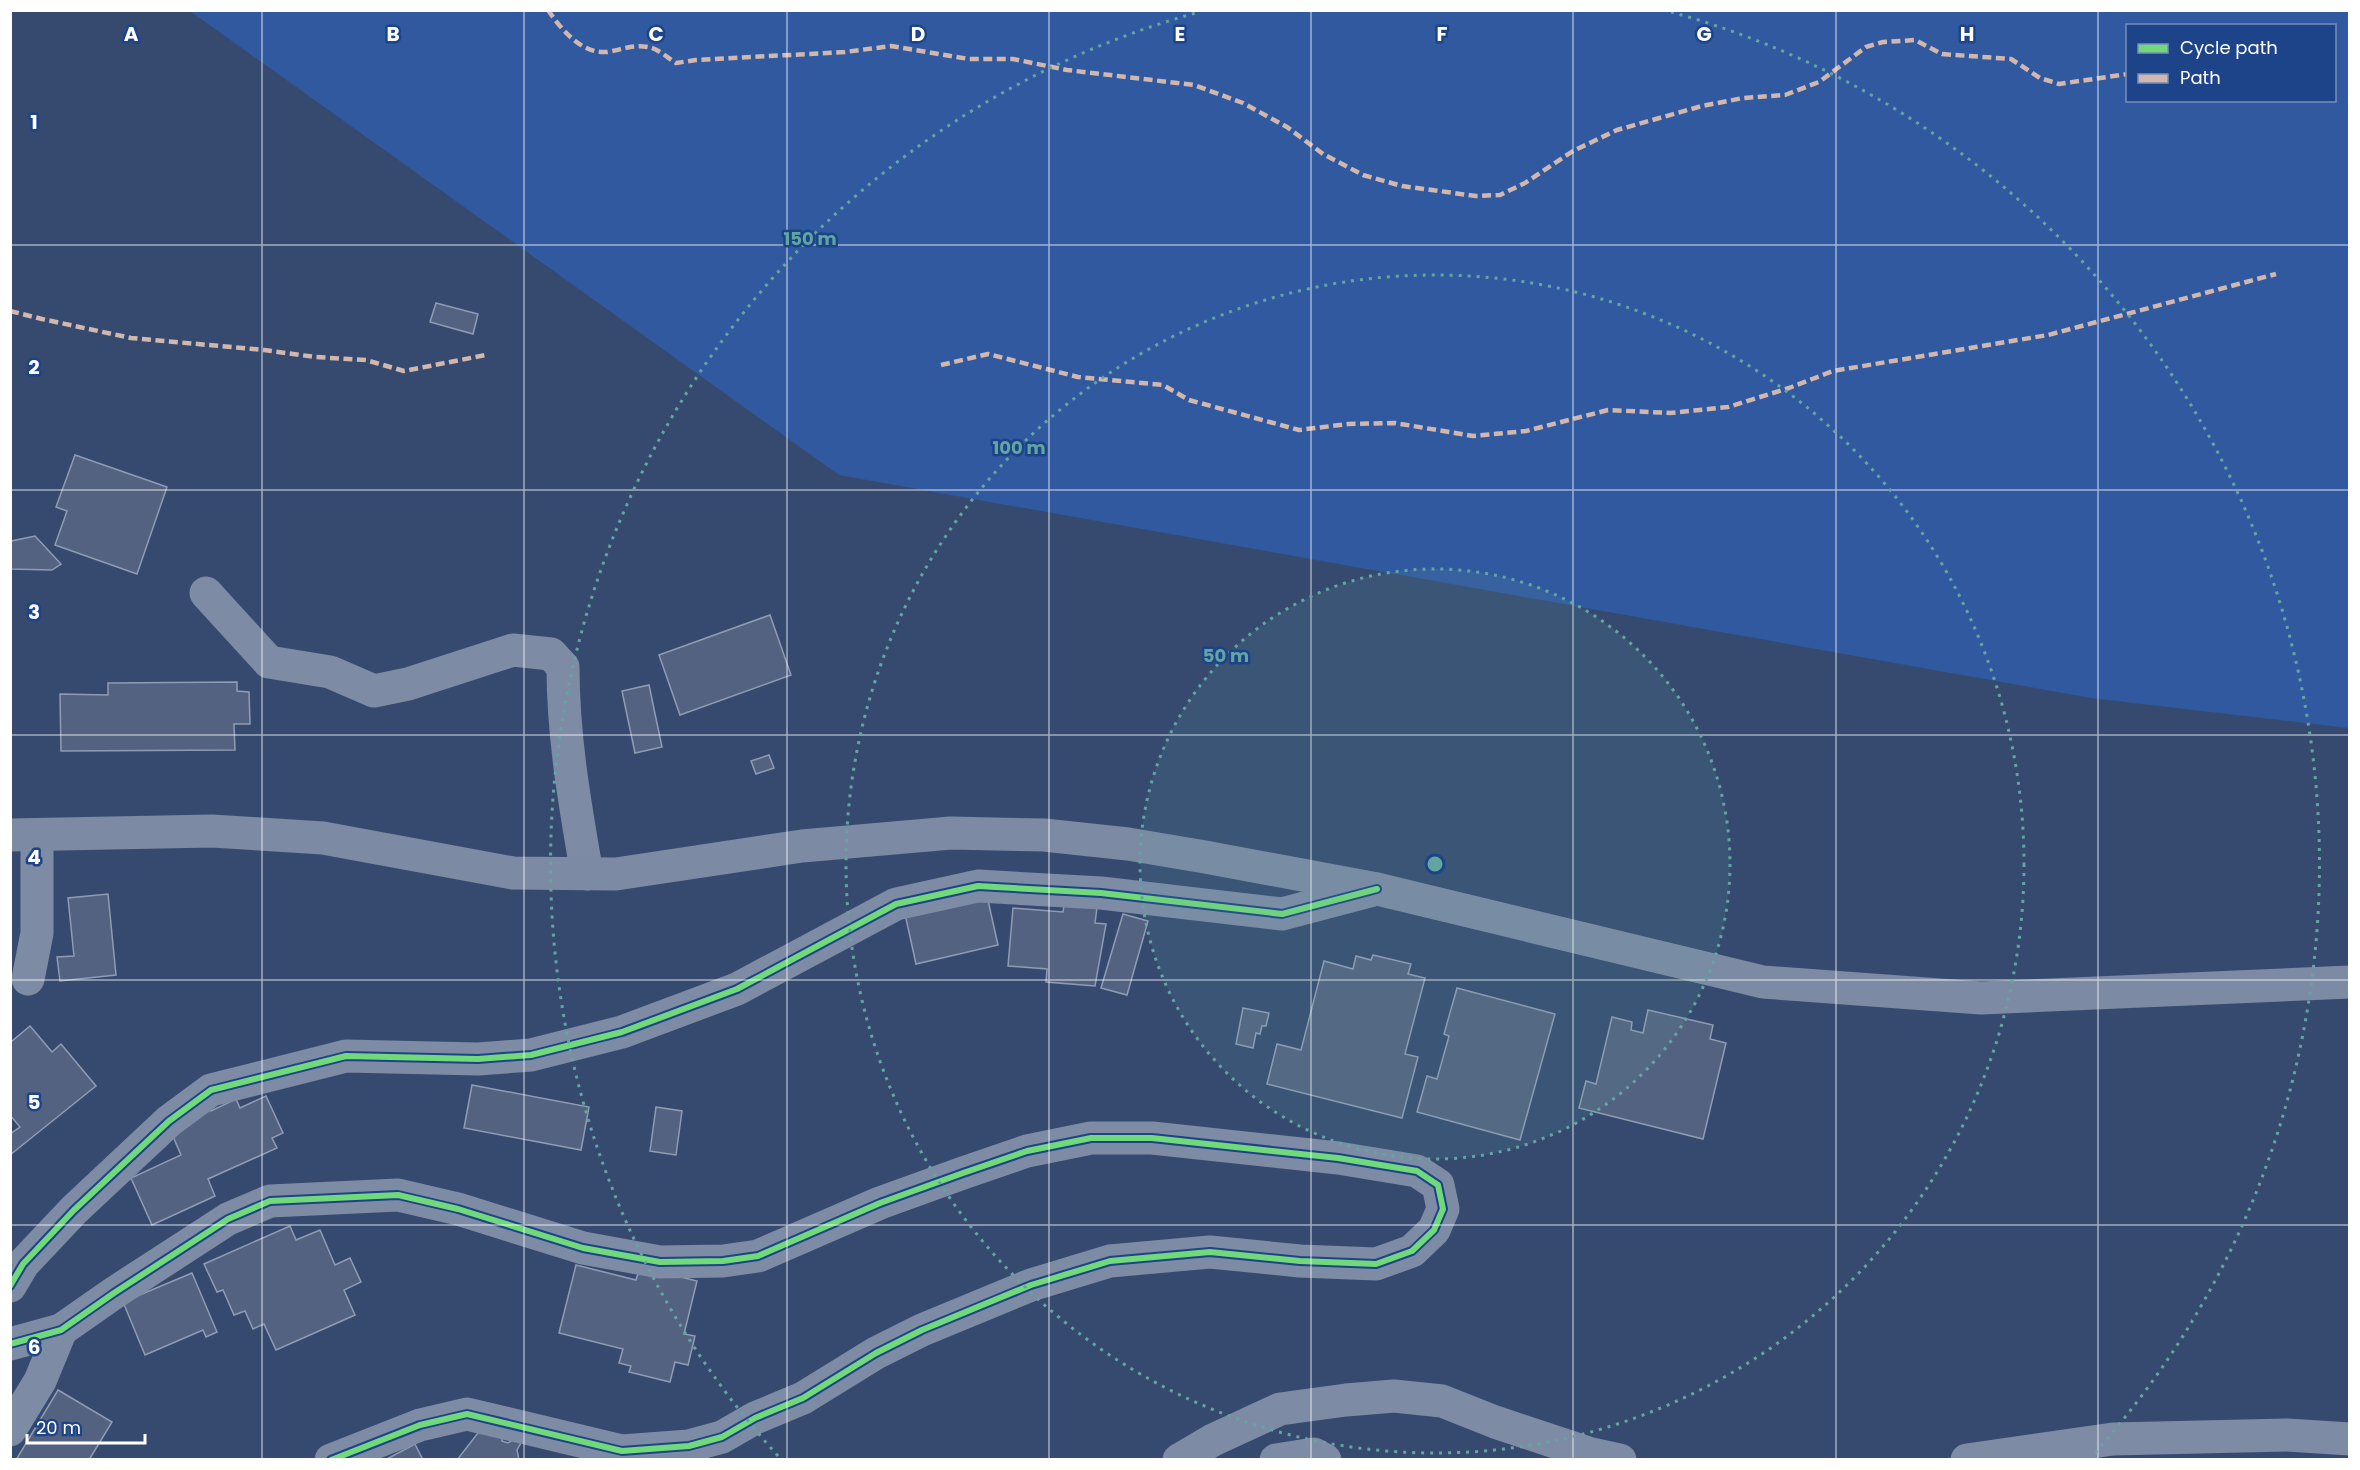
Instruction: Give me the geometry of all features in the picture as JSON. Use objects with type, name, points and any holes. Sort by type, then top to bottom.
[{"type":"main road","points":[[24,835],[212,831],[322,838],[513,873],[587,874],[616,874],[802,846],[951,833],[1044,835],[1128,844],[1377,889],[1762,982],[1981,998],[2349,982]]},
{"type":"street","points":[[206,593],[269,662],[330,672],[374,691],[408,684],[513,650],[551,654],[563,668],[563,706],[587,874]]},
{"type":"street","points":[[24,835],[37,933],[28,979]]},
{"type":"street","points":[[10,1286],[23,1264],[74,1210],[169,1121],[211,1090],[346,1056],[478,1059],[531,1055],[622,1032],[737,989],[896,904],[978,886],[1101,893],[1282,914],[1377,889]]},
{"type":"street","points":[[11,1343],[61,1330],[228,1219],[270,1201],[398,1195],[458,1209],[583,1248],[660,1262],[723,1261],[758,1256],[880,1203],[1027,1150],[1091,1138],[1152,1138],[1338,1158],[1417,1171],[1438,1185],[1443,1209],[1434,1230],[1412,1251],[1376,1264],[1300,1261],[1210,1252],[1110,1261],[1032,1285],[922,1330],[876,1353],[803,1398],[755,1418],[722,1437],[689,1446],[622,1451],[467,1414],[420,1425],[331,1460]]},
{"type":"street","points":[[10,1430],[40,1381],[61,1330]]},
{"type":"street","points":[[1179,1460],[1280,1409],[1394,1396],[1442,1401],[1495,1422],[1588,1453],[1620,1460]]},
{"type":"street","points":[[1967,1460],[2113,1439],[2287,1435],[2349,1439]]},
{"type":"street","points":[[1276,1460],[1314,1454],[1325,1460]]},
{"type":"shaded area","points":[[190,11],[2349,11],[2349,728],[2091,698],[839,475]]},
{"type":"building","points":[[436,303],[478,314],[473,334],[430,322]]},
{"type":"building","points":[[75,455],[167,487],[137,574],[55,545],[67,511],[56,507]]},
{"type":"building","points":[[10,536],[11,541],[35,536],[61,564],[52,570],[10,569]]},
{"type":"building","points":[[770,615],[791,675],[680,715],[659,655]]},
{"type":"building","points":[[237,682],[237,691],[249,692],[250,724],[234,724],[235,750],[61,751],[60,694],[108,695],[108,683]]},
{"type":"building","points":[[649,685],[662,747],[635,753],[622,691]]},
{"type":"building","points":[[769,755],[774,768],[756,774],[751,761]]},
{"type":"building","points":[[108,894],[116,975],[60,981],[57,957],[74,956],[68,898]]},
{"type":"building","points":[[987,896],[998,945],[916,964],[905,914]]},
{"type":"building","points":[[1064,905],[1097,908],[1095,923],[1106,924],[1095,986],[1046,982],[1047,969],[1008,966],[1013,908],[1063,912]]},
{"type":"building","points":[[1123,914],[1148,921],[1127,995],[1101,988]]},
{"type":"building","points":[[1373,955],[1411,964],[1408,974],[1425,978],[1405,1054],[1418,1057],[1402,1118],[1267,1084],[1277,1044],[1301,1050],[1324,961],[1353,969],[1356,956],[1371,960]]},
{"type":"building","points":[[1457,988],[1555,1014],[1520,1140],[1417,1112],[1427,1076],[1437,1079],[1449,1036],[1444,1034]]},
{"type":"building","points":[[1243,1008],[1269,1013],[1266,1026],[1262,1026],[1260,1034],[1256,1033],[1253,1048],[1236,1044]]},
{"type":"building","points":[[1648,1010],[1713,1025],[1710,1039],[1726,1043],[1703,1139],[1579,1108],[1586,1081],[1596,1084],[1612,1017],[1632,1022],[1631,1030],[1643,1033]]},
{"type":"building","points":[[30,1026],[52,1052],[61,1044],[96,1086],[10,1155],[10,1134],[20,1127],[10,1115],[10,1039],[12,1041]]},
{"type":"building","points":[[472,1085],[589,1107],[581,1150],[464,1128]]},
{"type":"building","points":[[266,1096],[283,1133],[272,1138],[277,1148],[208,1179],[215,1196],[152,1225],[131,1178],[181,1155],[171,1132],[208,1105],[211,1111],[236,1099],[240,1108]]},
{"type":"building","points":[[656,1107],[682,1111],[676,1155],[650,1151]]},
{"type":"building","points":[[290,1226],[296,1240],[320,1230],[335,1265],[350,1258],[361,1282],[344,1290],[355,1315],[276,1350],[264,1324],[253,1329],[245,1311],[234,1315],[223,1290],[217,1292],[204,1264]]},
{"type":"building","points":[[576,1265],[636,1280],[640,1267],[697,1281],[684,1334],[695,1336],[688,1365],[675,1362],[670,1382],[629,1372],[631,1366],[619,1363],[623,1349],[559,1333]]},
{"type":"building","points":[[192,1273],[217,1332],[206,1337],[203,1330],[145,1355],[123,1302]]},
{"type":"building","points":[[58,1390],[112,1422],[89,1460],[16,1460]]},
{"type":"building","points":[[481,1429],[503,1436],[502,1441],[508,1443],[516,1438],[521,1443],[517,1450],[519,1460],[457,1460]]},
{"type":"building","points":[[415,1444],[423,1460],[385,1460]]},
{"type":"marked path","points":[[548,10],[573,39],[589,49],[607,52],[643,46],[659,51],[676,63],[845,52],[891,46],[969,59],[1013,59],[1067,70],[1194,85],[1243,103],[1287,127],[1323,154],[1363,175],[1402,186],[1476,196],[1500,195],[1525,183],[1573,151],[1617,130],[1702,106],[1743,98],[1785,95],[1819,82],[1866,47],[1883,42],[1915,40],[1942,54],[2011,59],[2040,78],[2059,84],[2126,74]]},
{"type":"marked path","points":[[941,365],[988,354],[1078,377],[1163,385],[1189,400],[1299,430],[1348,424],[1395,423],[1473,436],[1526,431],[1608,410],[1670,413],[1728,407],[1789,388],[1833,371],[2048,335],[2276,274]]},
{"type":"marked path","points":[[10,311],[131,338],[366,360],[404,371],[486,355]]},
{"type":"cycle path","points":[[10,1286],[23,1264],[74,1210],[169,1121],[211,1090],[346,1056],[478,1059],[531,1055],[622,1032],[737,989],[896,904],[978,886],[1101,893],[1282,914],[1377,889]]},
{"type":"cycle path","points":[[10,1344],[61,1330],[228,1219],[270,1201],[398,1195],[458,1209],[583,1248],[660,1262],[723,1261],[758,1256],[880,1203],[963,1173],[1027,1151],[1091,1138],[1152,1138],[1338,1158],[1417,1171],[1438,1185],[1443,1209],[1434,1230],[1412,1251],[1376,1264],[1300,1261],[1210,1252],[1110,1261],[1031,1285],[922,1330],[876,1353],[803,1398],[755,1418],[722,1437],[689,1446],[622,1451],[467,1414],[420,1425],[331,1460]]}]
